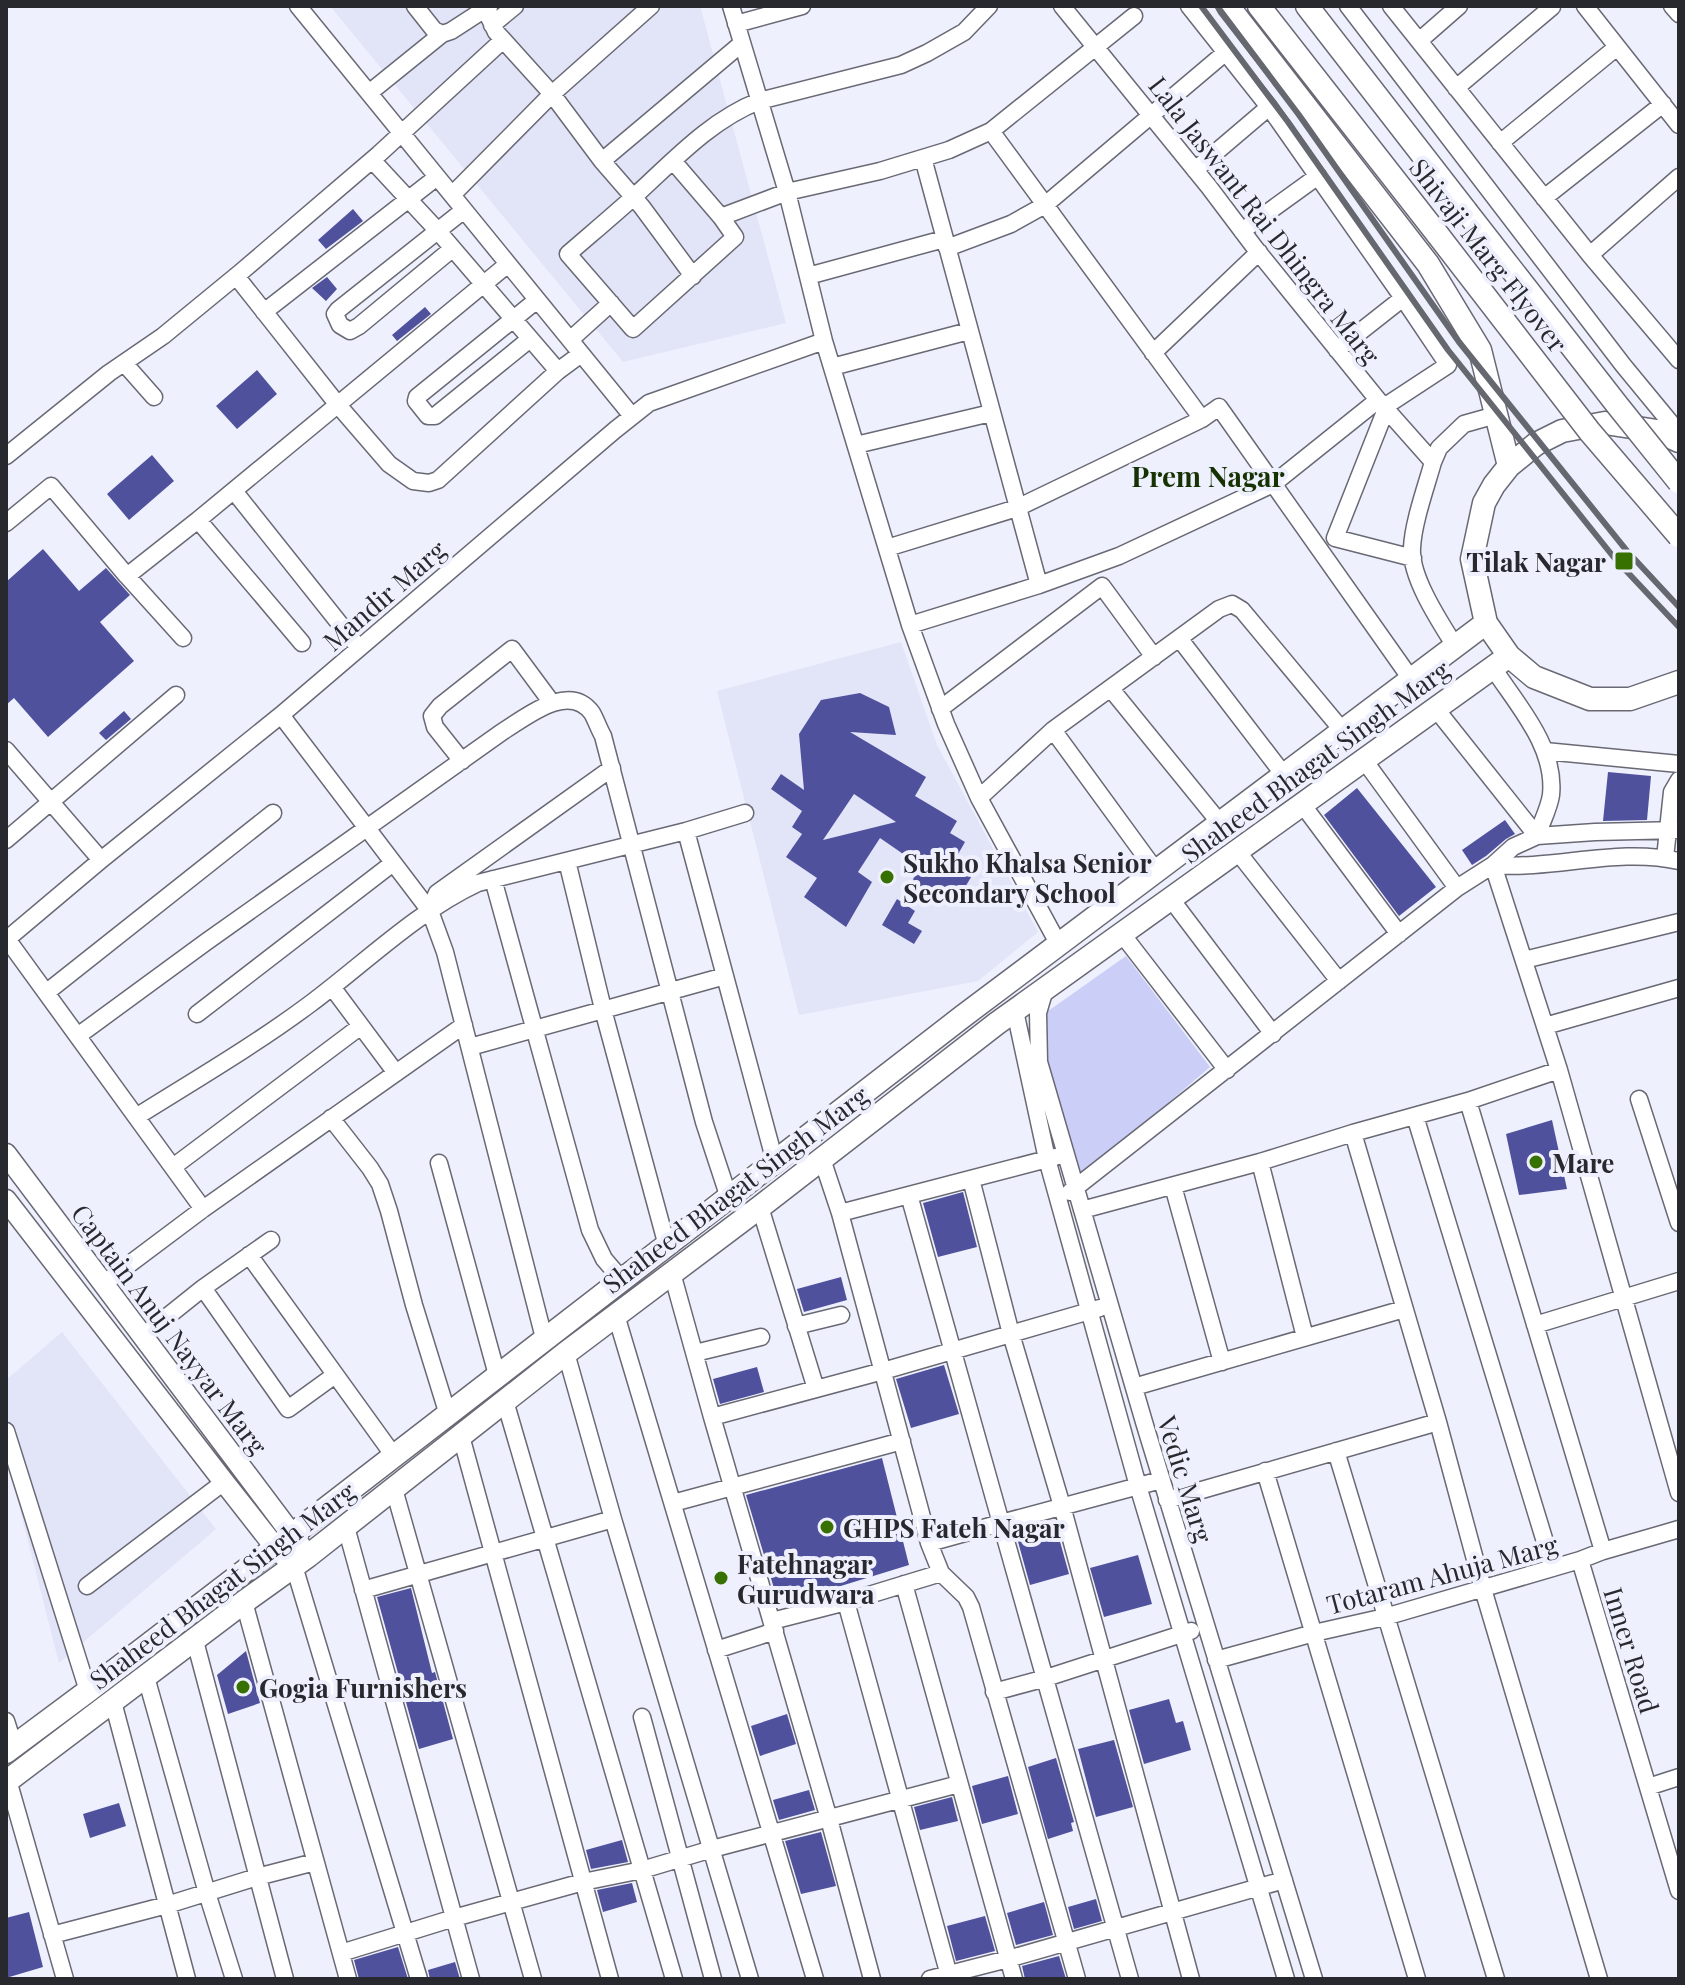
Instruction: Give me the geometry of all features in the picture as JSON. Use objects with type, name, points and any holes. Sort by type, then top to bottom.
[{"type":"main road","points":[[1228,6],[1428,264],[1480,350],[1509,466]]},
{"type":"main road","name":"Shivaji Marg Flyover","points":[[1259,6],[1590,432],[1679,536]]},
{"type":"main road","name":"Shivaji Marg Flyover","points":[[1307,6],[1679,482]]},
{"type":"main road","points":[[1679,441],[1657,431],[1605,423],[1562,431],[1536,444],[1509,466],[1494,485],[1484,503],[1472,559],[1486,623],[1501,662],[1590,699],[1630,699],[1679,682]]},
{"type":"main road","name":"Shaheed Bhagat Singh Marg","points":[[10,1749],[962,1017],[1486,623]]},
{"type":"main road","name":"Shaheed Bhagat Singh Marg","points":[[7,1781],[346,1527],[566,1353],[1015,1011],[1501,662]]},
{"type":"street","points":[[415,6],[434,30],[442,34]]},
{"type":"street","points":[[369,93],[442,34],[489,6]]},
{"type":"street","points":[[489,6],[492,25],[503,40],[552,94],[693,276]]},
{"type":"street","points":[[492,25],[515,6]]},
{"type":"street","points":[[452,195],[552,94],[651,6]]},
{"type":"street","points":[[731,6],[787,192],[824,341],[910,625],[940,709],[979,798],[1059,945]]},
{"type":"street","points":[[736,24],[802,6]]},
{"type":"street","points":[[673,161],[735,237],[633,329],[568,254],[673,161],[721,120],[741,108],[901,65],[964,32],[989,6]]},
{"type":"street","name":"Lala Jaswant Rai Dhingra Marg","points":[[1062,6],[1337,350],[1433,462]]},
{"type":"street","points":[[910,625],[1039,585],[1119,556],[1273,484],[1383,406],[1448,365],[1269,107],[1189,6]]},
{"type":"street","points":[[1348,6],[1623,365],[1679,433]]},
{"type":"street","points":[[1391,6],[1590,255],[1679,360]]},
{"type":"street","points":[[1419,41],[1459,6]]},
{"type":"street","points":[[1456,88],[1556,6]]},
{"type":"street","points":[[1585,6],[1678,122]]},
{"type":"street","points":[[1672,6],[1679,14]]},
{"type":"street","points":[[301,7],[632,416]]},
{"type":"street","points":[[721,217],[787,192],[880,171],[949,150],[991,131],[1134,16]]},
{"type":"street","points":[[6,456],[236,276],[372,160],[503,40]]},
{"type":"street","points":[[602,161],[741,44]]},
{"type":"street","points":[[1500,143],[1617,47]]},
{"type":"street","points":[[808,276],[946,244],[1011,224],[1045,205],[1226,52]]},
{"type":"street","points":[[1544,198],[1663,104]]},
{"type":"street","points":[[1195,170],[1269,107]]},
{"type":"street","points":[[991,131],[1202,419]]},
{"type":"street","points":[[923,158],[1039,585]]},
{"type":"street","points":[[372,160],[437,230],[558,371]]},
{"type":"street","points":[[1242,231],[1318,176]]},
{"type":"street","points":[[264,312],[437,177]]},
{"type":"street","points":[[1590,255],[1679,177]]},
{"type":"street","points":[[452,249],[359,326],[350,331],[340,325],[335,314],[338,310],[464,210]]},
{"type":"street","points":[[1153,353],[1259,252]]},
{"type":"street","points":[[127,576],[508,264]]},
{"type":"street","points":[[236,276],[338,405],[389,464],[413,481],[429,483],[438,480],[558,371],[581,354]]},
{"type":"street","points":[[1337,350],[1403,298]]},
{"type":"street","points":[[530,339],[435,416],[428,416],[416,401],[417,397],[537,300]]},
{"type":"street","points":[[570,340],[611,303]]},
{"type":"street","points":[[832,367],[969,331]]},
{"type":"street","name":"Mandir Marg","points":[[7,939],[281,715],[649,403],[824,341]]},
{"type":"street","points":[[124,363],[154,397]]},
{"type":"street","points":[[1383,406],[1335,538],[1413,558]]},
{"type":"street","points":[[887,548],[1017,508],[1202,419],[1219,407],[1411,679]]},
{"type":"street","points":[[856,445],[991,413]]},
{"type":"street","points":[[1455,646],[1414,568],[1412,548],[1439,448],[1464,424],[1496,415]]},
{"type":"street","points":[[6,523],[51,486],[183,638]]},
{"type":"street","points":[[234,491],[359,648]]},
{"type":"street","points":[[198,520],[302,643]]},
{"type":"street","points":[[940,709],[1102,586],[1154,657]]},
{"type":"street","points":[[979,798],[1053,730],[1219,609],[1232,604],[1242,610],[1342,730]]},
{"type":"street","points":[[1179,638],[1284,775]]},
{"type":"street","points":[[462,761],[435,727],[432,716],[440,706],[512,649],[552,703]]},
{"type":"street","points":[[1501,662],[1544,746],[1551,773],[1551,798],[1537,836]]},
{"type":"street","points":[[1111,689],[1220,823]]},
{"type":"street","points":[[6,840],[176,695]]},
{"type":"street","points":[[79,1035],[502,732],[564,699],[590,711],[603,736],[704,1122],[729,1198]]},
{"type":"street","points":[[1436,709],[1537,836]]},
{"type":"street","points":[[281,715],[430,911],[445,952],[544,1338]]},
{"type":"street","points":[[1053,730],[1156,871]]},
{"type":"street","points":[[6,750],[101,860]]},
{"type":"street","points":[[1545,751],[1679,764]]},
{"type":"street","points":[[1364,760],[1457,888]]},
{"type":"street","points":[[430,911],[437,893],[612,768]]},
{"type":"street","points":[[1493,865],[1521,867],[1595,858],[1675,861],[1672,792],[1679,780]]},
{"type":"street","points":[[1302,804],[1399,934]]},
{"type":"street","points":[[47,992],[273,813]]},
{"type":"street","points":[[136,1117],[308,1005],[455,894],[478,883],[686,831],[745,813]]},
{"type":"street","points":[[1058,1198],[1076,1189],[1513,847],[1537,836],[1673,830]]},
{"type":"street","points":[[686,831],[775,1162]]},
{"type":"street","points":[[1237,851],[1339,981]]},
{"type":"street","points":[[567,861],[603,1011],[667,1246]]},
{"type":"street","points":[[197,1014],[393,863]]},
{"type":"street","points":[[1493,865],[1559,1070],[1679,1493]]},
{"type":"street","points":[[493,879],[590,1230],[604,1259],[622,1280]]},
{"type":"street","points":[[1171,899],[1273,1034]]},
{"type":"street","points":[[1524,960],[1679,922]]},
{"type":"street","points":[[1122,934],[1227,1070]]},
{"type":"street","points":[[7,939],[203,1209]]},
{"type":"street","points":[[470,1047],[725,976]]},
{"type":"street","points":[[332,987],[396,1073]]},
{"type":"street","points":[[1545,1026],[1679,988]]},
{"type":"street","name":"Vedic Marg","points":[[1045,989],[1038,1013],[1039,1062],[1161,1480],[1314,1979]]},
{"type":"street","name":"Vedic Marg","points":[[1015,1011],[1047,1159],[1089,1311],[1138,1486],[1286,1979]]},
{"type":"street","points":[[103,1284],[203,1209],[464,1025]]},
{"type":"street","points":[[173,1167],[361,1026]]},
{"type":"street","points":[[1082,1210],[1468,1101],[1559,1070]]},
{"type":"street","points":[[1639,1099],[1679,1223]]},
{"type":"street","points":[[1468,1101],[1603,1551]]},
{"type":"street","points":[[1415,1116],[1553,1568]]},
{"type":"street","points":[[331,1118],[380,1184],[448,1415]]},
{"type":"street","points":[[1353,1133],[1438,1422],[1483,1589],[1599,1979]]},
{"type":"street","name":"Captain Anuj Nayyar Marg","points":[[6,1154],[143,1336],[284,1541]]},
{"type":"street","points":[[840,1213],[1066,1155]]},
{"type":"street","points":[[822,1159],[840,1213],[929,1543],[941,1573],[966,1597],[971,1607],[1077,1979]]},
{"type":"street","points":[[1260,1162],[1305,1337]]},
{"type":"street","points":[[439,1163],[497,1375]]},
{"type":"street","points":[[971,1179],[1011,1334],[1062,1506],[1191,1979]]},
{"type":"street","points":[[1173,1186],[1222,1362]]},
{"type":"street","points":[[909,1195],[1130,1979]]},
{"type":"street","name":"Captain Anuj Nayyar Marg","points":[[6,1200],[224,1482],[301,1561]]},
{"type":"street","points":[[760,1207],[816,1389]]},
{"type":"street","points":[[143,1336],[271,1240]]},
{"type":"street","points":[[249,1255],[394,1456]]},
{"type":"street","points":[[672,1273],[872,1979]]},
{"type":"street","points":[[1535,1325],[1679,1281]]},
{"type":"street","points":[[203,1288],[288,1409],[335,1375]]},
{"type":"street","points":[[712,1417],[1110,1305]]},
{"type":"street","points":[[1134,1387],[1404,1309]]},
{"type":"street","points":[[616,1315],[815,1979]]},
{"type":"street","points":[[796,1326],[841,1315]]},
{"type":"street","points":[[695,1353],[761,1337]]},
{"type":"street","points":[[566,1353],[750,1979]]},
{"type":"street","points":[[505,1401],[674,1979]]},
{"type":"street","points":[[1167,1500],[1438,1422]]},
{"type":"street","points":[[6,1431],[14,1486],[88,1691]]},
{"type":"street","points":[[461,1436],[610,1979]]},
{"type":"street","points":[[673,1503],[902,1441]]},
{"type":"street","points":[[1336,1451],[1496,1979]]},
{"type":"street","points":[[1265,1471],[1417,1979]]},
{"type":"street","points":[[929,1543],[1161,1480]]},
{"type":"street","points":[[87,1586],[224,1482]]},
{"type":"street","points":[[394,1489],[533,1979]]},
{"type":"street","points":[[363,1590],[613,1519]]},
{"type":"street","points":[[346,1527],[471,1979]]},
{"type":"street","name":"Totaram Ahuja Marg","points":[[1216,1660],[1385,1617],[1679,1529]]},
{"type":"street","name":"Inner Road","points":[[1580,1560],[1679,1891]]},
{"type":"street","points":[[301,1561],[419,1979]]},
{"type":"street","points":[[716,1650],[774,1626],[941,1573]]},
{"type":"street","points":[[904,1584],[1014,1979]]},
{"type":"street","points":[[244,1602],[348,1979]]},
{"type":"street","points":[[846,1602],[950,1976]]},
{"type":"street","points":[[994,1692],[1104,1660],[1206,1625]]},
{"type":"street","points":[[195,1641],[285,1979]]},
{"type":"street","points":[[146,1677],[234,1979]]},
{"type":"street","points":[[113,1702],[187,1979]]},
{"type":"street","points":[[642,1717],[713,1979]]},
{"type":"street","points":[[6,1721],[10,1749]]},
{"type":"street","points":[[1648,1787],[1679,1777]]},
{"type":"street","points":[[7,1781],[65,1979]]},
{"type":"street","points":[[341,1953],[583,1882],[642,1870],[959,1784]]},
{"type":"street","points":[[52,1935],[315,1862]]},
{"type":"street","points":[[930,1979],[950,1976],[1284,1880]]},
{"type":"shaded area","points":[[330,6],[700,6],[786,323],[623,362]]},
{"type":"shaded area","name":"Sukho Khalsa Senior Secondary School","points":[[901,642],[937,745],[1038,932],[978,981],[799,1015],[717,691]]},
{"type":"shaded area","points":[[1126,956],[1210,1067],[1071,1186],[1028,1094],[1034,1021]]},
{"type":"shaded area","points":[[62,1332],[216,1529],[59,1663],[6,1455],[6,1380]]},
{"type":"building","points":[[353,209],[363,221],[326,249],[318,240]]},
{"type":"building","points":[[327,277],[337,289],[326,301],[312,288]]},
{"type":"building","points":[[425,307],[431,314],[397,341],[392,335]]},
{"type":"building","points":[[257,370],[277,394],[237,429],[216,406]]},
{"type":"building","points":[[152,455],[174,481],[129,520],[107,494]]},
{"type":"building","points":[[43,549],[79,591],[106,568],[130,595],[100,622],[134,661],[48,737],[14,698],[6,705],[6,582]]},
{"type":"building","points":[[860,693],[889,707],[896,735],[850,732],[926,777],[915,796],[957,821],[950,833],[965,842],[957,856],[977,867],[954,906],[927,890],[922,898],[913,879],[922,867],[880,838],[858,872],[872,882],[846,927],[804,897],[817,878],[786,857],[802,834],[792,827],[802,811],[771,789],[781,774],[804,790],[799,734],[821,700]],"holes":[[[854,794],[896,822],[823,840]]]},
{"type":"building","points":[[124,711],[131,719],[106,740],[99,733]]},
{"type":"building","points":[[1608,772],[1651,776],[1647,820],[1603,821]]},
{"type":"building","points":[[1357,788],[1436,887],[1399,916],[1324,815]]},
{"type":"building","points":[[1505,820],[1515,834],[1472,865],[1462,850]]},
{"type":"building","points":[[897,899],[915,911],[908,923],[922,931],[914,944],[882,925]]},
{"type":"building","name":"Mare","points":[[1552,1120],[1567,1189],[1519,1195],[1506,1134]]},
{"type":"building","points":[[963,1192],[977,1247],[938,1257],[923,1203]]},
{"type":"building","points":[[841,1277],[847,1300],[804,1312],[797,1289]]},
{"type":"building","points":[[944,1365],[959,1414],[911,1428],[896,1379]]},
{"type":"building","points":[[757,1367],[764,1392],[720,1404],[713,1379]]},
{"type":"building","name":"GHPS Fateh Nagar","points":[[882,1458],[909,1565],[779,1605],[746,1495]]},
{"type":"building","points":[[1054,1520],[1069,1574],[1030,1585],[1015,1531]]},
{"type":"building","points":[[1138,1555],[1152,1604],[1104,1617],[1090,1568]]},
{"type":"building","points":[[411,1588],[432,1673],[435,1672],[453,1739],[419,1749],[377,1597]]},
{"type":"building","name":"Gogia Furnishers","points":[[246,1651],[260,1703],[228,1714],[217,1675]]},
{"type":"building","points":[[1169,1699],[1176,1723],[1183,1721],[1191,1750],[1144,1764],[1129,1710]]},
{"type":"building","points":[[787,1714],[796,1744],[760,1756],[751,1726]]},
{"type":"building","points":[[1114,1740],[1133,1807],[1096,1817],[1078,1749]]},
{"type":"building","points":[[1056,1758],[1074,1822],[1071,1823],[1073,1831],[1048,1839],[1028,1767]]},
{"type":"building","points":[[1008,1776],[1018,1814],[982,1824],[972,1786]]},
{"type":"building","points":[[809,1790],[815,1810],[779,1820],[773,1800]]},
{"type":"building","points":[[952,1797],[958,1821],[920,1830],[914,1807]]},
{"type":"building","points":[[119,1803],[126,1826],[90,1838],[83,1814]]},
{"type":"building","points":[[821,1832],[836,1886],[801,1894],[785,1841]]},
{"type":"building","points":[[622,1840],[628,1862],[591,1869],[586,1850]]},
{"type":"building","points":[[632,1883],[637,1902],[603,1912],[597,1890]]},
{"type":"building","points":[[1096,1899],[1102,1921],[1074,1929],[1068,1907]]},
{"type":"building","points":[[1044,1902],[1053,1935],[1016,1945],[1007,1913]]},
{"type":"building","points":[[29,1912],[43,1967],[6,1978],[6,1918]]},
{"type":"building","points":[[985,1916],[995,1951],[956,1961],[947,1926]]},
{"type":"building","points":[[398,1947],[408,1979],[359,1979],[354,1960]]},
{"type":"building","points":[[1059,1956],[1066,1979],[1025,1979],[1022,1966]]},
{"type":"building","points":[[455,1962],[460,1979],[430,1979],[428,1970]]},
{"type":"railway","points":[[1201,6],[1288,122],[1448,350],[1616,560],[1679,627]]},
{"type":"railway","points":[[1217,6],[1299,115],[1459,342],[1627,551],[1679,607]]},
{"type":"place","name":"Tilak Nagar","points":[[1624,561]]},
{"type":"place","name":"Sukho Khalsa Senior Secondary School","points":[[887,877]]},
{"type":"place","name":"Mare","points":[[1536,1162]]},
{"type":"place","name":"GHPS Fateh Nagar","points":[[827,1527]]},
{"type":"place","name":"Fatehnagar Gurudwara","points":[[721,1578]]},
{"type":"place","name":"Gogia Furnishers","points":[[243,1687]]},
{"type":"district","name":"Prem Nagar","points":[[1208,475]]}]
